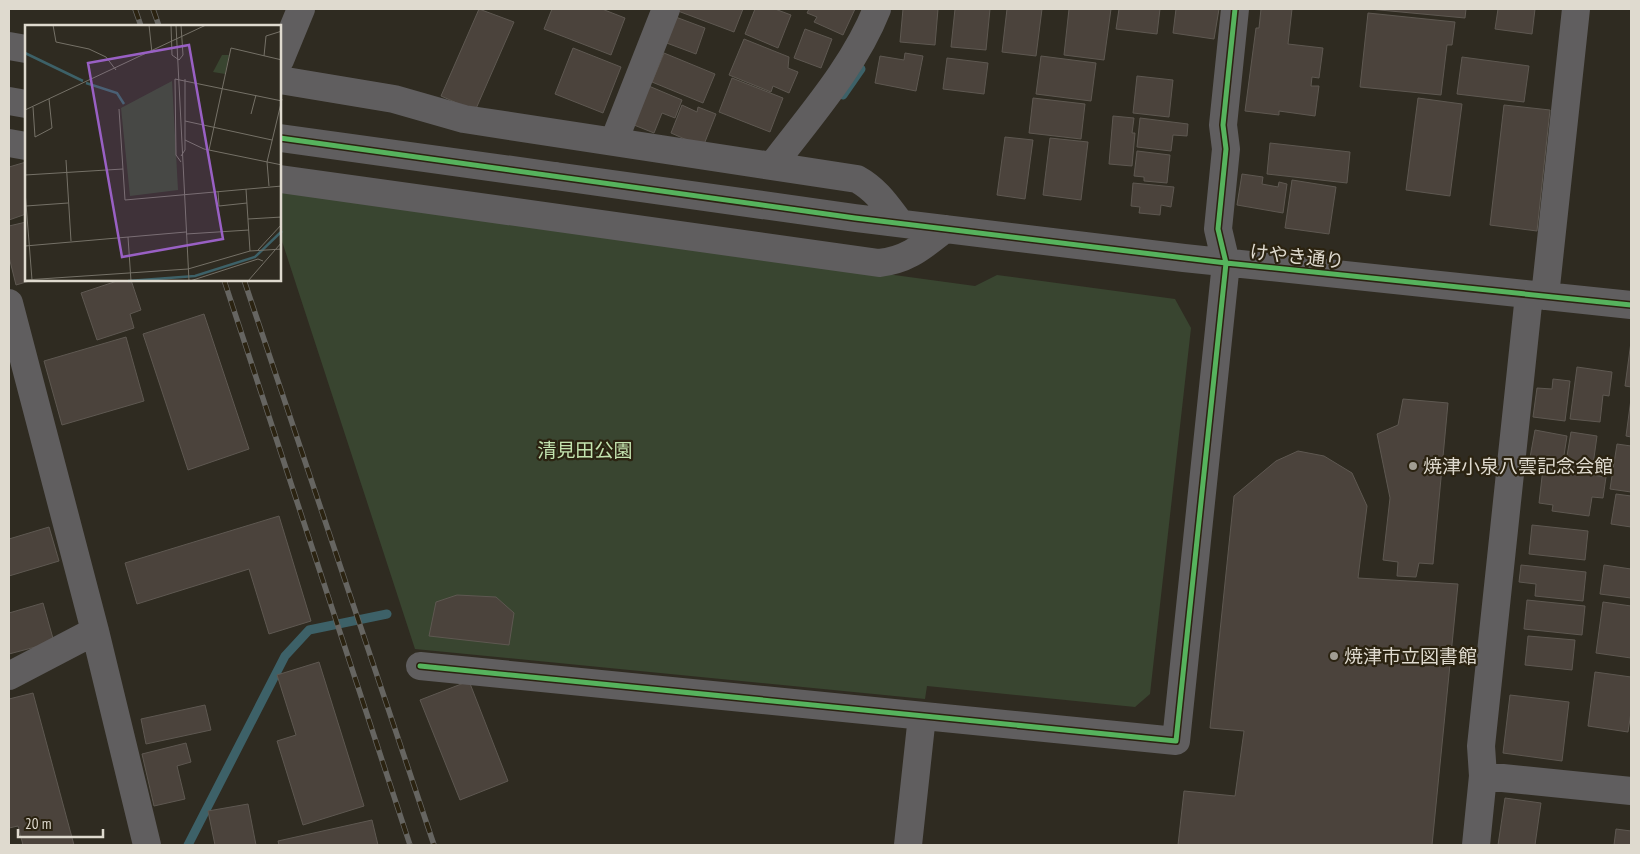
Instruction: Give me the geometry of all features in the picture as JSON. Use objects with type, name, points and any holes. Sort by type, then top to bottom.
[{"type":"street","points":[[281,58],[301,9]]},
{"type":"street","points":[[614,141],[666,9]]},
{"type":"street","points":[[772,166],[840,74],[871,23],[877,9]]},
{"type":"street","points":[[420,666],[1176,741],[1226,263],[1218,230],[1226,149],[1223,125],[1235,9]]},
{"type":"street","points":[[1476,845],[1483,776],[1481,746],[1537,295],[1576,9]]},
{"type":"street","points":[[9,46],[25,49]]},
{"type":"street","points":[[281,80],[394,99],[464,119],[857,179],[869,186],[880,196],[900,223]]},
{"type":"street","points":[[9,101],[25,104]]},
{"type":"street","name":"けやき通り","points":[[281,138],[945,229],[1226,263],[1631,305]]},
{"type":"street","points":[[9,143],[25,146]]},
{"type":"street","points":[[281,179],[879,263],[896,262],[912,255],[945,229]]},
{"type":"street","points":[[10,309],[95,631],[147,845]]},
{"type":"street","points":[[9,676],[95,631]]},
{"type":"street","points":[[908,845],[922,716]]},
{"type":"street","points":[[1483,776],[1631,791]]},
{"type":"green space","name":"清見田公園","points":[[281,191],[975,286],[997,275],[1175,299],[1191,328],[1150,694],[1135,707],[927,686],[925,699],[415,649],[281,238]]},
{"type":"building","points":[[479,9],[514,22],[475,111],[441,96]]},
{"type":"building","points":[[552,9],[602,9],[625,18],[611,55],[544,29]]},
{"type":"building","points":[[679,9],[743,9],[734,32],[678,11]]},
{"type":"building","points":[[755,9],[775,9],[791,15],[778,48],[745,34]]},
{"type":"building","points":[[809,9],[855,9],[843,35],[814,22],[817,17],[807,13]]},
{"type":"building","points":[[903,9],[938,9],[935,45],[900,42]]},
{"type":"building","points":[[955,9],[990,9],[986,50],[951,47]]},
{"type":"building","points":[[1007,9],[1042,9],[1036,56],[1002,52]]},
{"type":"building","points":[[1069,9],[1111,9],[1104,60],[1064,55]]},
{"type":"building","points":[[1119,9],[1160,9],[1157,34],[1116,29]]},
{"type":"building","points":[[1176,9],[1219,9],[1214,39],[1173,33]]},
{"type":"building","points":[[1261,9],[1292,9],[1288,44],[1323,48],[1319,78],[1312,77],[1311,86],[1319,86],[1315,116],[1279,111],[1279,115],[1245,111],[1256,28],[1259,28]]},
{"type":"building","points":[[1369,9],[1466,9],[1465,18]]},
{"type":"building","points":[[1498,9],[1535,9],[1532,34],[1495,29]]},
{"type":"building","points":[[1368,13],[1455,22],[1452,45],[1447,45],[1441,95],[1360,87]]},
{"type":"building","points":[[673,16],[705,28],[696,54],[664,42]]},
{"type":"building","points":[[805,29],[832,39],[821,68],[794,58]]},
{"type":"building","points":[[744,39],[789,57],[788,68],[798,72],[789,93],[773,86],[771,92],[729,75]]},
{"type":"building","points":[[573,48],[621,67],[603,113],[555,94]]},
{"type":"building","points":[[664,53],[715,74],[703,103],[652,82]]},
{"type":"building","points":[[905,53],[923,56],[916,91],[875,83],[880,56],[904,60]]},
{"type":"building","points":[[1041,56],[1096,63],[1091,101],[1036,94]]},
{"type":"building","points":[[1462,57],[1529,66],[1524,102],[1457,94]]},
{"type":"building","points":[[947,58],[988,63],[984,94],[943,89]]},
{"type":"building","points":[[1137,76],[1173,80],[1169,117],[1133,113]]},
{"type":"building","points":[[732,78],[783,98],[770,132],[719,112]]},
{"type":"building","points":[[644,84],[682,100],[675,118],[662,113],[654,133],[629,123]]},
{"type":"building","points":[[1033,98],[1085,104],[1081,139],[1029,133]]},
{"type":"building","points":[[1418,98],[1462,104],[1450,196],[1406,190]]},
{"type":"building","points":[[682,105],[697,112],[698,107],[716,114],[703,147],[671,133]]},
{"type":"building","points":[[1504,105],[1550,110],[1537,231],[1490,225]]},
{"type":"building","points":[[1113,116],[1134,118],[1132,133],[1135,133],[1132,166],[1109,164]]},
{"type":"building","points":[[1140,118],[1188,124],[1187,136],[1173,135],[1171,151],[1137,147]]},
{"type":"building","points":[[1005,137],[1033,140],[1025,199],[997,195]]},
{"type":"building","points":[[1050,138],[1088,142],[1081,200],[1043,195]]},
{"type":"building","points":[[1270,143],[1350,152],[1347,183],[1267,174]]},
{"type":"building","points":[[1137,151],[1170,155],[1167,183],[1144,181],[1144,177],[1134,176]]},
{"type":"building","points":[[25,162],[25,214],[9,220],[9,167]]},
{"type":"building","points":[[1242,174],[1263,177],[1262,184],[1278,187],[1279,182],[1287,184],[1283,213],[1237,205]]},
{"type":"building","points":[[1292,180],[1336,187],[1329,234],[1285,228]]},
{"type":"building","points":[[1133,183],[1174,187],[1171,207],[1161,205],[1160,215],[1139,213],[1140,207],[1131,206]]},
{"type":"building","points":[[25,222],[25,281],[30,281],[16,285],[9,257],[9,226]]},
{"type":"building","points":[[117,281],[131,281],[141,310],[130,314],[134,328],[97,340],[81,293]]},
{"type":"building","points":[[204,314],[249,449],[188,470],[143,334]]},
{"type":"building","points":[[126,337],[144,401],[62,425],[44,361]]},
{"type":"building","points":[[1631,342],[1631,387],[1625,386]]},
{"type":"building","points":[[1577,367],[1612,372],[1609,396],[1603,395],[1600,422],[1570,419]]},
{"type":"building","points":[[1553,379],[1570,381],[1565,421],[1533,417],[1537,388],[1552,389]]},
{"type":"building","name":"焼津小泉八雲記念会館","points":[[1403,399],[1448,403],[1433,564],[1419,563],[1416,577],[1397,576],[1398,562],[1383,560],[1390,498],[1377,434],[1398,425]]},
{"type":"building","points":[[1631,399],[1631,437],[1626,436]]},
{"type":"building","points":[[1535,430],[1567,436],[1562,468],[1529,463]]},
{"type":"building","points":[[1571,432],[1597,436],[1592,472],[1565,468]]},
{"type":"building","points":[[1617,444],[1631,446],[1631,492],[1610,489]]},
{"type":"building","name":"焼津市立図書館","points":[[1298,451],[1324,456],[1352,473],[1367,506],[1358,578],[1458,584],[1432,845],[1178,845],[1184,791],[1235,796],[1244,731],[1210,728],[1234,496],[1276,461]]},
{"type":"building","points":[[1543,468],[1606,477],[1603,498],[1592,497],[1589,516],[1552,511],[1553,505],[1539,503]]},
{"type":"building","points":[[1616,494],[1631,496],[1631,527],[1611,524]]},
{"type":"building","points":[[279,516],[311,621],[269,634],[249,569],[137,604],[125,563]]},
{"type":"building","points":[[1532,525],[1588,531],[1585,560],[1529,554]]},
{"type":"building","points":[[49,527],[59,561],[9,576],[9,539]]},
{"type":"building","points":[[1521,565],[1586,572],[1583,601],[1535,596],[1536,584],[1519,582]]},
{"type":"building","points":[[1604,565],[1631,569],[1631,598],[1600,594]]},
{"type":"building","points":[[457,595],[496,597],[514,613],[509,645],[429,636],[436,602]]},
{"type":"building","points":[[1527,600],[1585,606],[1582,635],[1524,629]]},
{"type":"building","points":[[1603,602],[1631,606],[1631,658],[1596,653]]},
{"type":"building","points":[[43,603],[54,642],[9,654],[9,613]]},
{"type":"building","points":[[1528,636],[1575,640],[1572,670],[1525,665]]},
{"type":"building","points":[[319,662],[364,806],[303,825],[277,741],[296,735],[277,675]]},
{"type":"building","points":[[1595,672],[1631,677],[1631,712],[1628,732],[1588,726]]},
{"type":"building","points":[[469,681],[508,781],[460,800],[420,700]]},
{"type":"building","points":[[33,693],[74,845],[23,845],[18,826],[9,828],[9,699]]},
{"type":"building","points":[[1510,695],[1569,702],[1562,761],[1503,753]]},
{"type":"building","points":[[205,705],[211,730],[146,744],[141,719]]},
{"type":"building","points":[[186,743],[191,762],[177,766],[185,799],[154,806],[142,754]]},
{"type":"building","points":[[1505,798],[1541,803],[1535,845],[1498,845]]},
{"type":"building","points":[[248,804],[256,845],[215,845],[208,811]]},
{"type":"building","points":[[372,820],[378,845],[279,845],[278,841]]},
{"type":"building","points":[[1616,829],[1631,831],[1631,845],[1614,845]]},
{"type":"waterway","points":[[843,95],[861,69]]},
{"type":"waterway","points":[[188,845],[285,656],[309,630],[387,614]]},
{"type":"railway","points":[[135,9],[141,25]]},
{"type":"railway","points":[[153,9],[159,25]]},
{"type":"railway","points":[[224,281],[410,845]]},
{"type":"railway","points":[[244,281],[434,845]]},
{"type":"cycle path","points":[[420,666],[1176,741],[1226,263],[1218,229],[1226,149],[1223,125],[1235,9]]},
{"type":"cycle path","points":[[281,138],[855,218],[1226,263],[1631,305]]},
{"type":"place","name":"焼津小泉八雲記念会館","points":[[1413,466]]},
{"type":"place","name":"焼津市立図書館","points":[[1334,656]]}]
